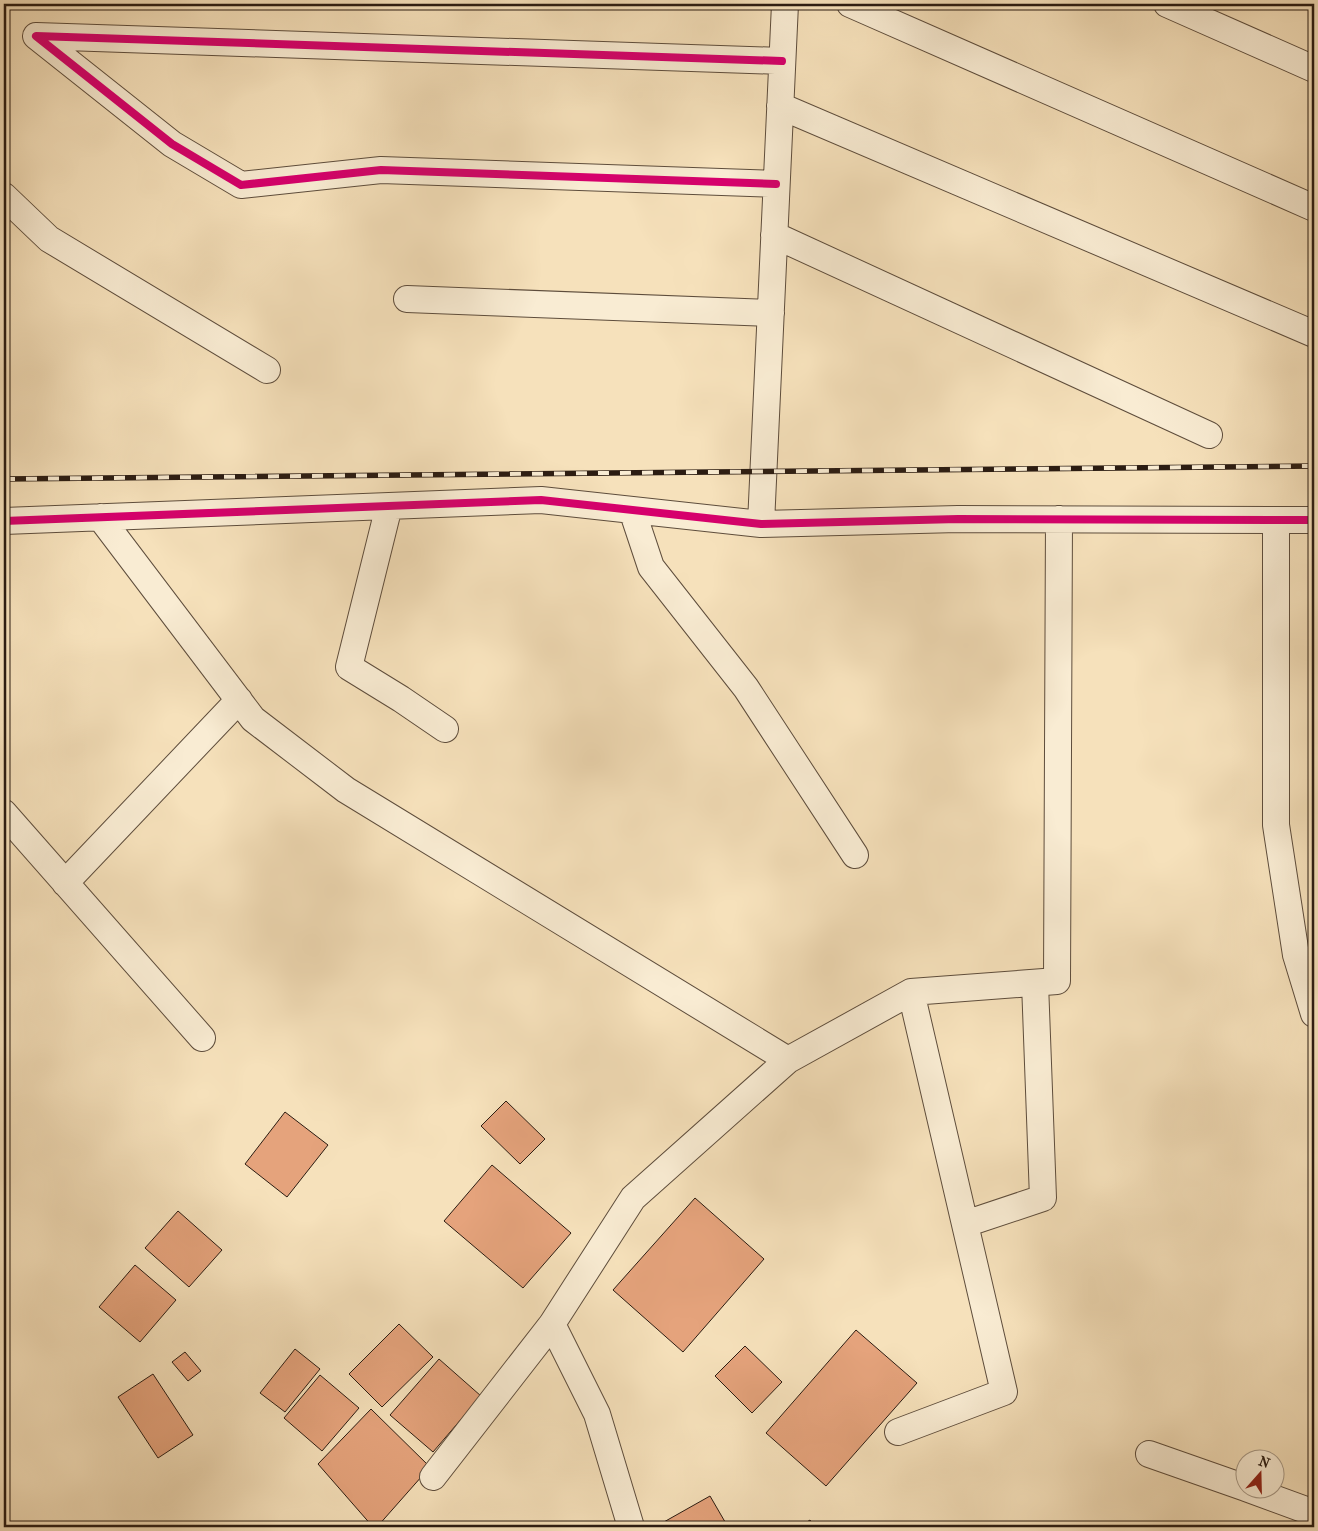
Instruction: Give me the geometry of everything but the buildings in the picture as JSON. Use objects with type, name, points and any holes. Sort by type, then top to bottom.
[{"type":"street","points":[[761,524],[785,4]]},
{"type":"street","points":[[850,4],[1314,208]]},
{"type":"street","points":[[1167,4],[1314,69]]},
{"type":"street","points":[[776,184],[381,170],[241,185],[172,144],[36,36],[782,61]]},
{"type":"street","points":[[780,106],[1314,334]]},
{"type":"street","points":[[4,196],[49,239],[267,370]]},
{"type":"street","points":[[774,234],[1209,435]]},
{"type":"street","points":[[406,299],[771,313]]},
{"type":"street","points":[[4,521],[541,500],[761,524],[958,519],[1314,520]]},
{"type":"street","points":[[389,506],[349,667],[445,729]]},
{"type":"street","points":[[632,510],[651,568],[746,688],[855,855]]},
{"type":"street","points":[[100,517],[253,719],[346,790],[788,1060]]},
{"type":"street","points":[[433,1477],[552,1324],[633,1198],[788,1060],[911,992],[1056,981],[1059,520]]},
{"type":"street","points":[[1276,520],[1276,825],[1296,955],[1314,1014]]},
{"type":"street","points":[[65,883],[239,700]]},
{"type":"street","points":[[4,813],[202,1038]]},
{"type":"street","points":[[965,1224],[1044,1198],[1035,983]]},
{"type":"street","points":[[898,1432],[1004,1392],[911,992]]},
{"type":"street","points":[[552,1324],[597,1414],[631,1527]]},
{"type":"street","points":[[1149,1454],[1236,1484]]},
{"type":"street","points":[[1273,1498],[1314,1513]]},
{"type":"railway","points":[[4,479],[1314,466]]},
{"type":"cycle path","points":[[776,184],[381,170],[241,185],[172,144],[36,36],[782,61]]},
{"type":"cycle path","points":[[4,521],[541,500],[761,524],[958,519],[1314,520]]}]
